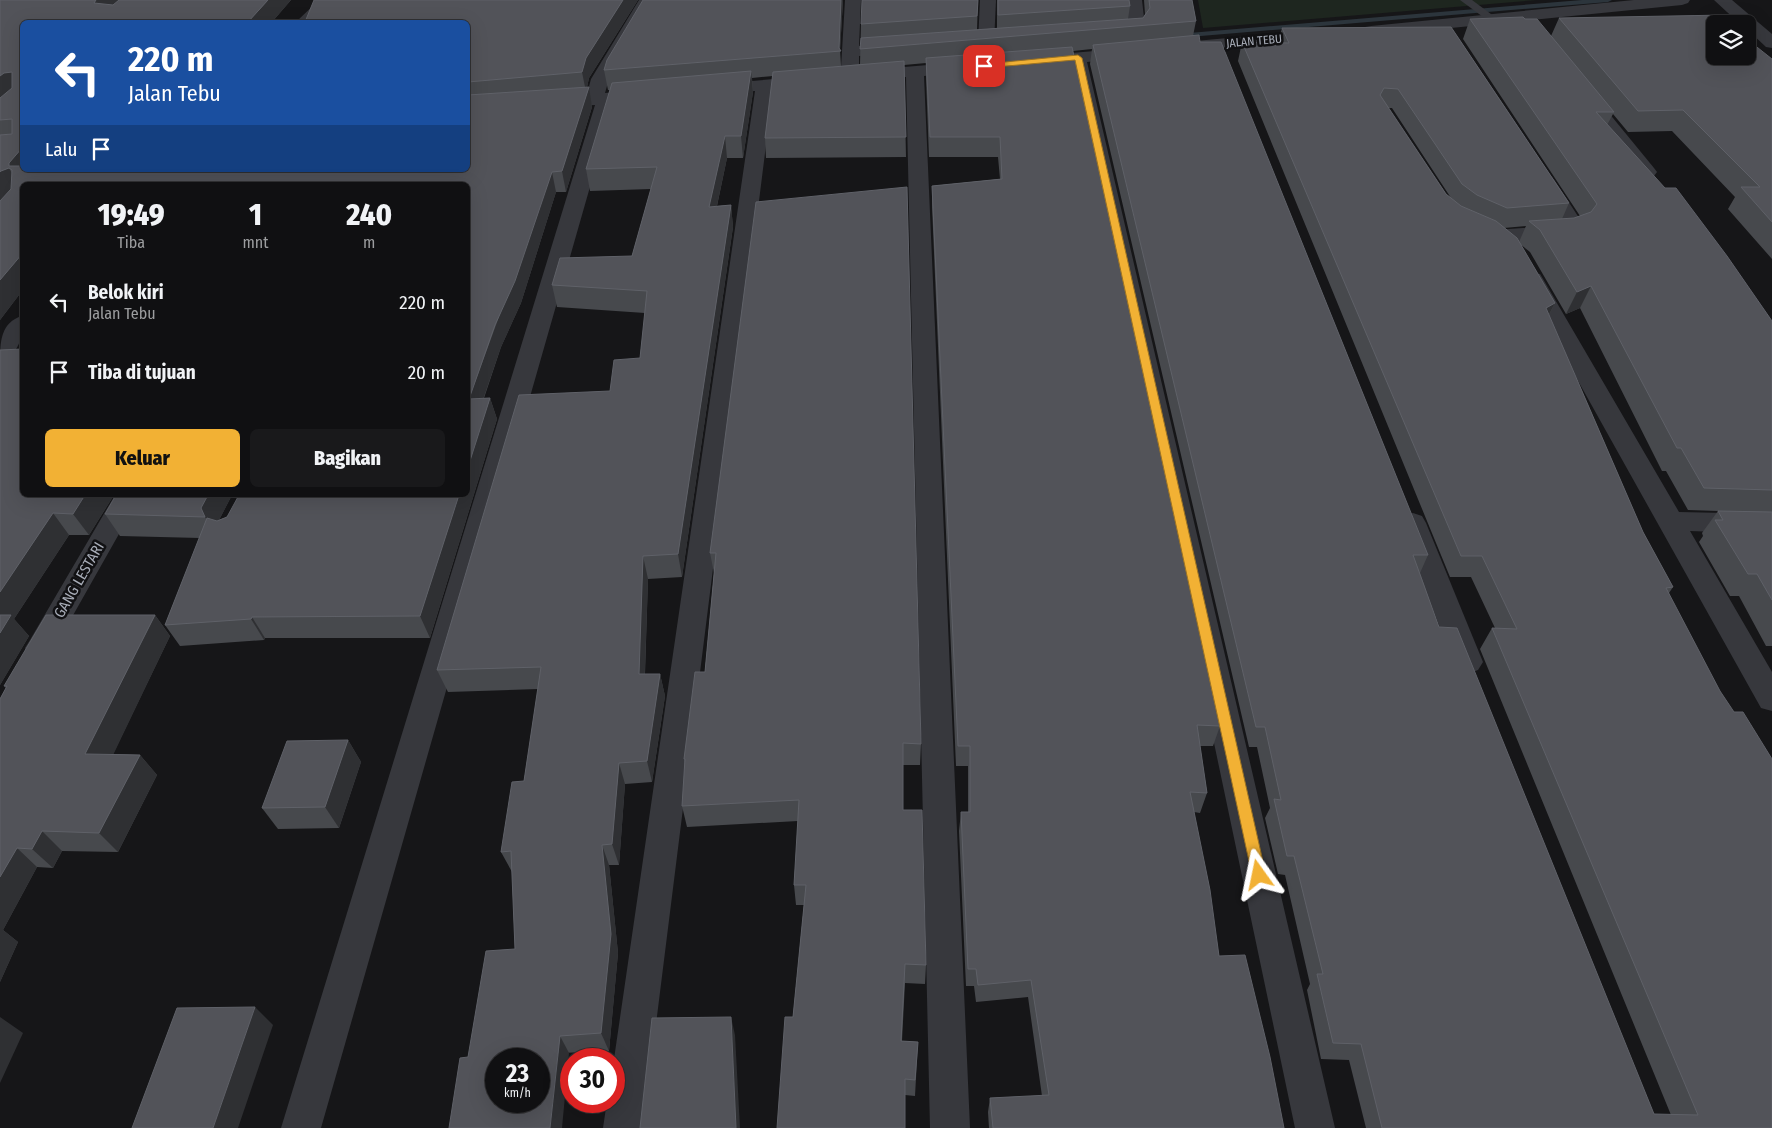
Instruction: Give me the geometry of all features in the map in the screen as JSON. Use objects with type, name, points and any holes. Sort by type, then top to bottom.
[{"type":"street","points":[[306,20],[328,0]]},
{"type":"street","points":[[301,1128],[599,93],[647,0]]},
{"type":"street","points":[[846,68],[853,0]]},
{"type":"street","points":[[986,43],[988,0]]},
{"type":"street","points":[[1096,35],[1134,30],[1137,27],[1134,0]]},
{"type":"street","points":[[1356,32],[1447,32],[1493,19],[1682,0]]},
{"type":"street","points":[[1722,0],[1768,37]]},
{"type":"street","points":[[1522,17],[1535,33]]},
{"type":"street","name":"JALAN TEBU","points":[[1164,49],[1327,34]]},
{"type":"street","points":[[968,44],[1004,42]]},
{"type":"street","points":[[1221,44],[1232,72]]},
{"type":"street","points":[[1022,62],[1145,51]]},
{"type":"street","points":[[1078,58],[1315,1128]]},
{"type":"street","points":[[846,68],[913,59]]},
{"type":"street","points":[[913,59],[950,1128]]},
{"type":"street","points":[[696,91],[765,85],[846,68],[913,59],[984,66]]},
{"type":"street","points":[[1572,79],[1660,187]]},
{"type":"street","points":[[623,1128],[765,85]]},
{"type":"street","points":[[535,104],[599,93],[656,94]]},
{"type":"street","points":[[1537,168],[1575,228],[1568,230],[1486,232],[1520,257],[1772,700]]},
{"type":"street","points":[[0,353],[20,326]]},
{"type":"street","name":"GANG LESTARI","points":[[25,674],[127,497]]},
{"type":"street","points":[[1403,498],[1477,683]]},
{"type":"street","points":[[1670,521],[1772,524]]},
{"type":"lane","points":[[1467,2],[1493,19]]},
{"type":"shaded area","points":[[1198,0],[1537,0],[1203,28]]},
{"type":"building","points":[[0,0],[96,0],[94,3],[113,5],[119,0],[268,0],[250,20],[20,20],[20,150],[9,163],[9,166],[20,166],[20,172],[470,172],[470,95],[589,87],[562,171],[552,172],[515,281],[495,325],[470,396],[470,182],[20,182],[20,256],[0,280],[0,201],[11,189],[12,170],[9,168],[0,172],[0,135],[12,134],[12,119],[0,120],[0,98],[12,88],[12,72],[4,73],[0,76]]},
{"type":"building","points":[[314,0],[623,0],[586,58],[582,72],[470,82],[470,20],[306,20]]},
{"type":"building","points":[[643,0],[841,0],[839,48],[841,51],[604,70],[607,60]]},
{"type":"building","points":[[862,0],[978,0],[977,16],[861,24]]},
{"type":"building","points":[[998,0],[1129,0],[1130,6],[998,15]]},
{"type":"building","points":[[1149,0],[1192,0],[1196,21],[860,49],[861,38],[1143,18],[1150,8]]},
{"type":"building","points":[[1706,15],[1706,65],[1756,65],[1756,46],[1772,59],[1772,222],[1741,187],[1760,187],[1683,110],[1638,111],[1559,18]]},
{"type":"building","points":[[1523,17],[1525,19],[1537,19],[1614,112],[1596,112],[1665,188],[1676,188],[1727,256],[1772,321],[1772,490],[1704,488],[1681,448],[1677,448],[1591,286],[1577,292],[1540,230],[1529,221],[1574,218],[1591,212],[1597,204],[1470,19]]},
{"type":"building","points":[[1451,27],[1569,203],[1507,208],[1477,195],[1462,184],[1398,89],[1384,88],[1380,95],[1446,194],[1461,206],[1496,221],[1517,238],[1555,303],[1546,308],[1643,532],[1673,587],[1666,588],[1720,691],[1734,712],[1743,712],[1772,759],[1772,1128],[1382,1128],[1361,1044],[1333,1043],[1317,974],[1323,974],[1294,856],[1287,856],[1274,799],[1281,800],[1265,727],[1256,727],[1093,45],[1199,35],[1200,42],[1221,42],[1428,555],[1413,555],[1439,627],[1457,628],[1654,1114],[1698,1115],[1492,628],[1517,629],[1482,556],[1461,556],[1242,42],[1289,43],[1282,28]]},
{"type":"building","points":[[1072,47],[1220,726],[1197,725],[1207,793],[1190,792],[1210,890],[1219,956],[1245,955],[1270,1057],[1284,1128],[993,1128],[990,1098],[1049,1095],[1031,980],[978,985],[976,969],[968,969],[961,812],[970,812],[970,746],[958,746],[932,186],[1002,179],[1000,137],[930,137],[926,58]]},
{"type":"building","points":[[904,61],[906,137],[765,138],[773,72]]},
{"type":"building","points":[[751,71],[741,136],[725,136],[709,207],[731,205],[678,554],[643,556],[639,674],[660,674],[647,761],[619,763],[612,844],[602,845],[611,934],[601,1033],[560,1036],[550,1128],[449,1128],[460,1058],[468,1057],[486,951],[515,949],[511,851],[501,852],[512,782],[524,781],[541,667],[437,670],[519,395],[610,391],[614,360],[640,358],[647,291],[552,285],[560,258],[632,256],[657,167],[586,169],[612,83]]},
{"type":"building","points":[[907,187],[921,744],[903,743],[903,810],[922,810],[926,965],[905,964],[901,1041],[918,1042],[915,1080],[905,1079],[905,1128],[777,1128],[785,1017],[793,1017],[806,885],[794,885],[799,800],[682,806],[684,759],[695,672],[705,672],[716,553],[710,553],[756,202]]},
{"type":"building","points":[[20,349],[20,497],[84,497],[73,514],[53,513],[0,592],[0,350]]},
{"type":"building","points":[[490,398],[470,461],[470,399]]},
{"type":"building","points":[[115,497],[207,497],[201,508],[205,517],[105,514]]},
{"type":"building","points":[[238,497],[458,497],[420,616],[252,617],[251,619],[165,625],[207,518],[217,521],[227,517]]},
{"type":"building","points":[[1718,511],[1772,512],[1772,600],[1757,574],[1748,574],[1715,520],[1723,520]]},
{"type":"building","points":[[0,615],[11,615],[0,633]]},
{"type":"building","points":[[46,615],[155,615],[85,754],[140,755],[99,833],[42,831],[32,849],[17,848],[0,877],[0,699],[7,686],[4,686]]},
{"type":"building","points":[[348,740],[325,807],[262,808],[287,741]]},
{"type":"building","points":[[255,1007],[213,1128],[132,1128],[177,1008]]},
{"type":"building","points":[[731,1017],[736,1128],[640,1128],[652,1018]]},
{"type":"waterway","points":[[1177,36],[1608,0]]},
{"type":"route","points":[[984,66],[1078,58],[1259,875]]}]
